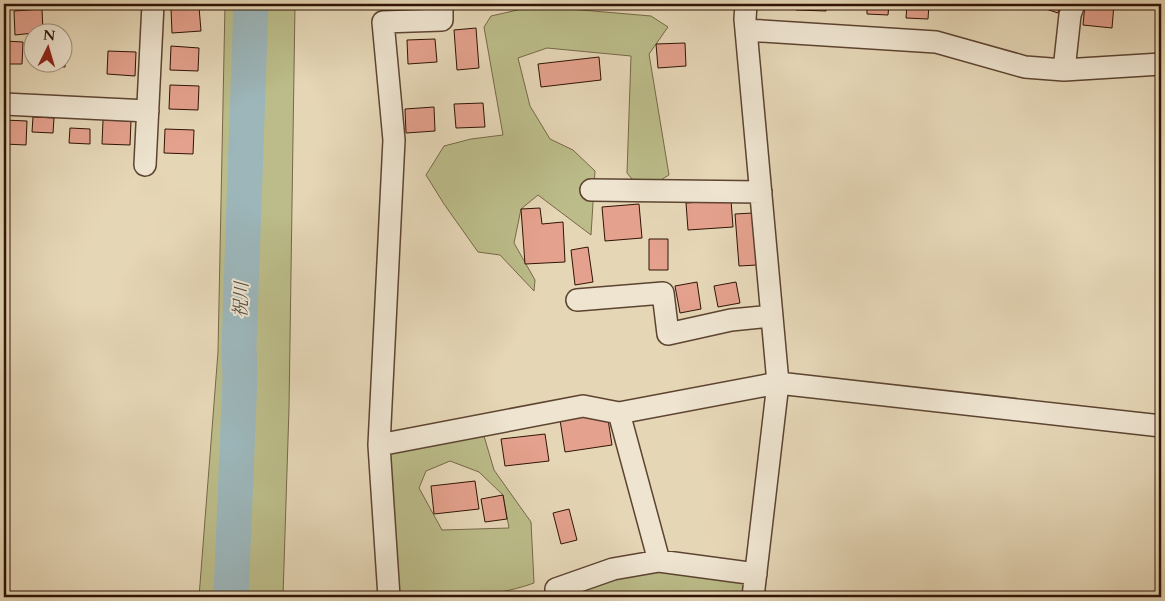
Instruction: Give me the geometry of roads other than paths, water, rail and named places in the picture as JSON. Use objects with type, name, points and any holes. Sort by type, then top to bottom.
[{"type":"street","points":[[145,165],[153,4]]},
{"type":"street","points":[[389,597],[379,445],[394,140],[383,22],[442,20],[442,4]]},
{"type":"street","points":[[746,4],[746,30],[778,383],[753,597]]},
{"type":"street","points":[[1064,70],[1070,14],[1074,4]]},
{"type":"street","points":[[746,30],[936,42],[1026,67],[1064,70],[1161,64]]},
{"type":"street","points":[[4,104],[148,111]]},
{"type":"street","points":[[591,190],[761,192]]},
{"type":"street","points":[[576,300],[663,293],[668,334],[731,320],[772,316]]},
{"type":"street","points":[[379,445],[583,406],[619,413],[778,383],[1161,426]]},
{"type":"street","points":[[619,413],[659,561]]},
{"type":"street","points":[[563,591],[614,569],[659,561],[756,574]]},
{"type":"water","points":[[222,558],[239,579],[238,597],[220,597]]},
{"type":"waterway","name":"祝川","points":[[231,597],[240,377],[239,347],[251,4]]}]
